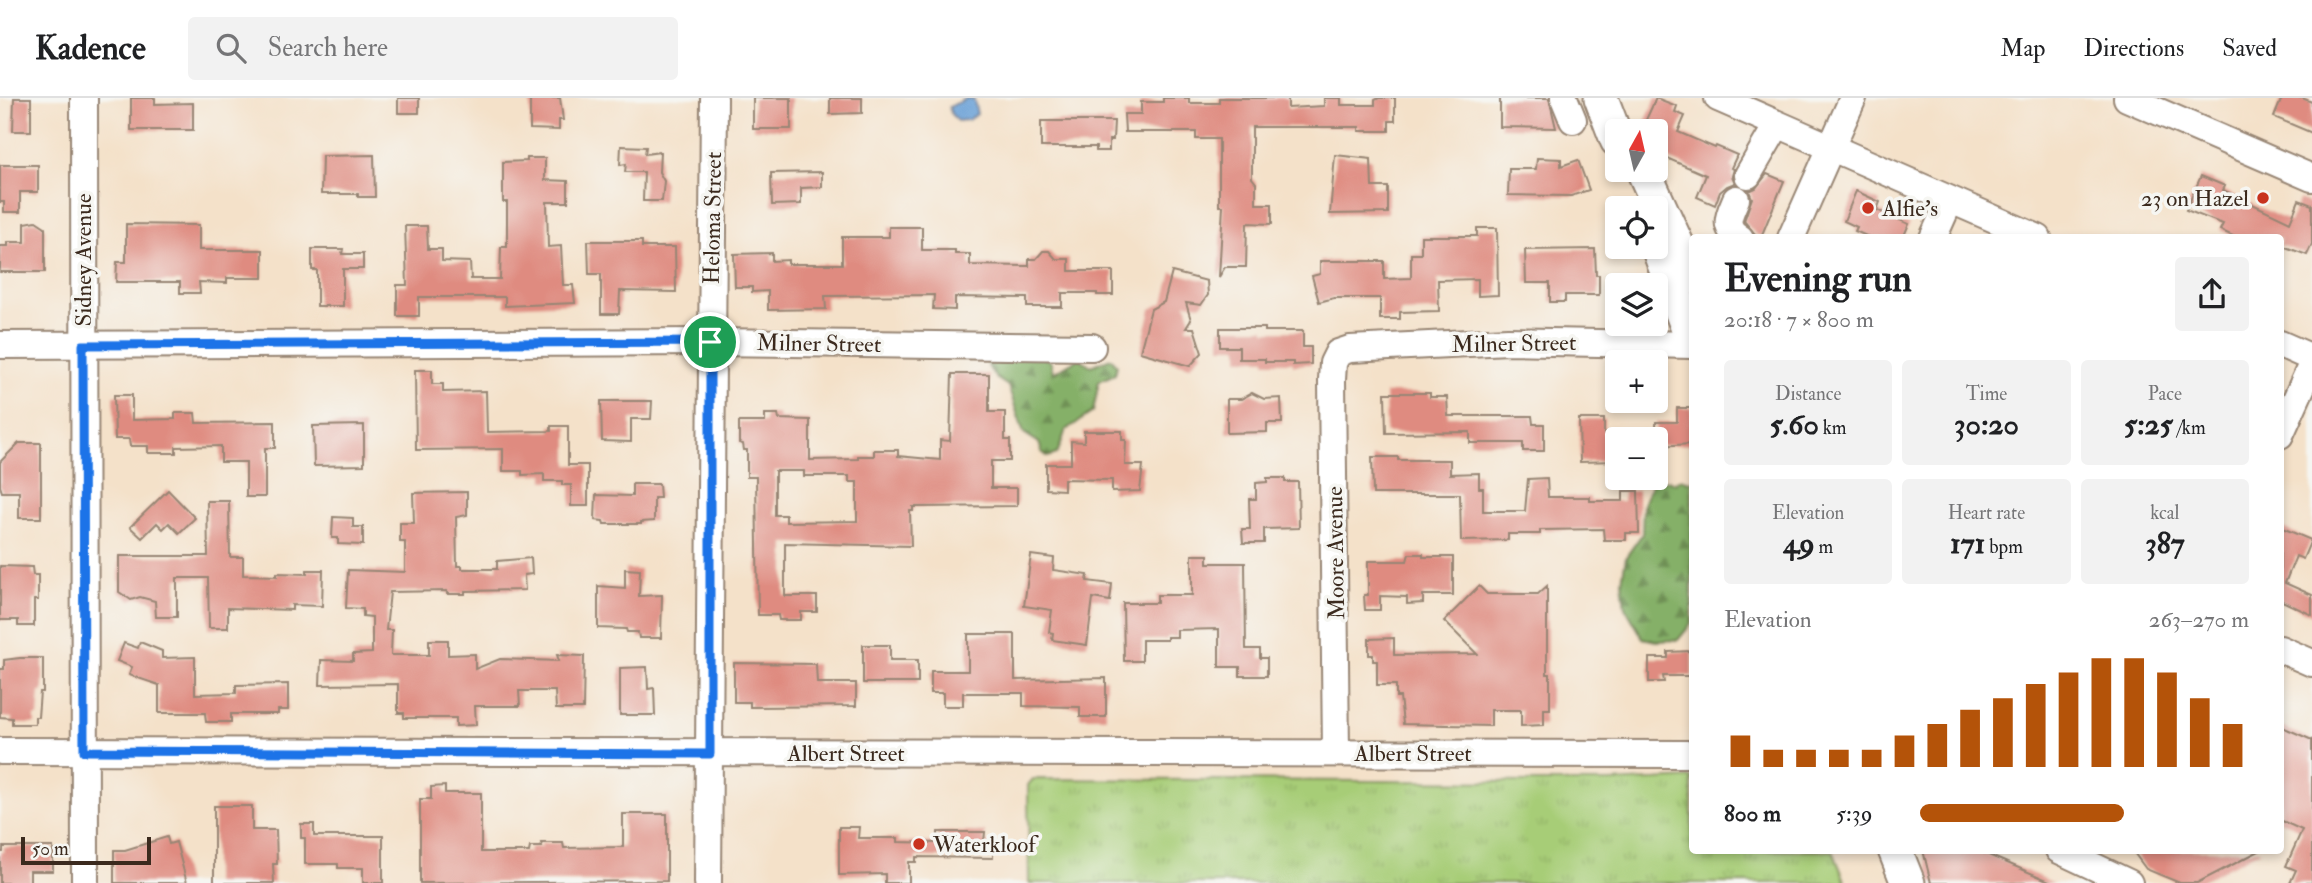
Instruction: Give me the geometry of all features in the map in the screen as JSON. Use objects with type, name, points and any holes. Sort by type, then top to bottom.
[{"type":"main road","points":[[1601,98],[1609,119]]},
{"type":"main road","points":[[1616,98],[1624,119]]},
{"type":"main road","points":[[1648,182],[1689,270]]},
{"type":"main road","points":[[1662,259],[1689,334]]},
{"type":"main road","points":[[1875,854],[1885,883]]},
{"type":"main road","points":[[1897,854],[1908,883]]},
{"type":"street","name":"Sidney Avenue","points":[[84,98],[85,883]]},
{"type":"street","name":"Heloma Street","points":[[708,883],[710,342],[714,98]]},
{"type":"street","points":[[1718,98],[2029,234]]},
{"type":"street","points":[[1793,234],[1853,98]]},
{"type":"street","points":[[2135,99],[2312,178]]},
{"type":"street","points":[[1748,175],[1777,125]]},
{"type":"street","points":[[1733,234],[1727,227],[1736,199]]},
{"type":"street","points":[[1935,234],[1950,200]]},
{"type":"street","name":"Milner Street","points":[[1338,353],[1350,349],[1508,341],[1689,342]]},
{"type":"street","name":"Milner Street","points":[[0,345],[710,342],[1092,346]]},
{"type":"street","points":[[2284,346],[2312,358]]},
{"type":"street","name":"Moore Avenue","points":[[1336,753],[1332,380],[1333,363],[1338,353]]},
{"type":"street","points":[[2284,426],[2312,365]]},
{"type":"street","points":[[2284,651],[2312,663]]},
{"type":"street","name":"Albert Street","points":[[0,751],[1689,754]]},
{"type":"street","points":[[2066,854],[2129,883]]},
{"type":"green space","points":[[983,350],[1041,355],[1051,362],[1053,373],[1079,358],[1091,366],[1111,358],[1117,365],[1115,374],[1099,381],[1093,412],[1066,430],[1057,454],[1048,457],[1042,452],[1039,443],[1024,433],[1008,386],[996,378],[989,368]]},
{"type":"green space","points":[[1680,479],[1689,481],[1689,627],[1678,640],[1656,641],[1643,638],[1625,607],[1622,581],[1626,557],[1642,534],[1643,504],[1649,490],[1668,490],[1668,480],[1675,483]]},
{"type":"green space","points":[[1689,778],[1689,854],[1834,854],[1846,883],[1029,883],[1028,785],[1033,779],[1611,782]]},
{"type":"water","points":[[965,99],[974,100],[977,114],[968,120],[957,121],[949,107]]},
{"type":"building","points":[[14,98],[31,98],[31,131],[13,131]]},
{"type":"building","points":[[131,98],[155,98],[155,104],[193,103],[193,130],[131,130]]},
{"type":"building","points":[[398,98],[419,98],[419,113],[398,113]]},
{"type":"building","points":[[530,98],[560,98],[563,120],[559,120],[559,130],[530,129]]},
{"type":"building","points":[[753,98],[791,98],[791,129],[753,129]]},
{"type":"building","points":[[830,98],[862,98],[862,113],[830,114]]},
{"type":"building","points":[[1163,98],[1189,98],[1189,103],[1219,103],[1219,98],[1288,98],[1288,108],[1324,106],[1324,98],[1341,98],[1341,105],[1375,105],[1375,100],[1379,98],[1395,98],[1395,121],[1389,121],[1389,131],[1359,131],[1359,127],[1252,127],[1252,178],[1256,183],[1256,204],[1272,204],[1272,224],[1247,223],[1246,267],[1225,267],[1219,277],[1223,206],[1219,206],[1219,139],[1196,139],[1196,132],[1125,132],[1124,114],[1141,114],[1141,102],[1163,102]]},
{"type":"building","points":[[1500,98],[1549,98],[1556,128],[1500,127]]},
{"type":"building","points":[[1656,98],[1677,106],[1675,112],[1685,116],[1678,132],[1737,155],[1731,168],[1734,169],[1732,176],[1735,183],[1720,192],[1715,205],[1697,197],[1706,175],[1668,159],[1668,119],[1646,119]]},
{"type":"building","points":[[2282,98],[2302,98],[2312,102],[2312,133],[2274,117]]},
{"type":"building","points":[[1041,121],[1114,121],[1113,140],[1109,140],[1109,151],[1096,151],[1096,147],[1041,147]]},
{"type":"building","points":[[621,146],[646,147],[645,154],[660,152],[659,172],[664,181],[662,201],[643,201],[644,172],[625,172],[626,164],[620,165]]},
{"type":"building","points":[[374,155],[375,197],[321,194],[322,156]]},
{"type":"building","points":[[1335,155],[1371,159],[1372,187],[1388,187],[1388,213],[1330,214]]},
{"type":"building","points":[[527,158],[545,158],[545,180],[568,181],[568,202],[547,202],[548,247],[561,246],[563,285],[573,285],[575,303],[505,306],[505,297],[419,297],[419,316],[397,316],[397,285],[407,285],[405,226],[427,226],[428,249],[442,249],[442,261],[470,262],[471,279],[500,279],[501,247],[507,247],[507,202],[503,202],[503,162],[527,161]]},
{"type":"building","points":[[1537,158],[1561,159],[1561,166],[1578,160],[1589,190],[1571,196],[1508,195],[1509,169],[1536,169]]},
{"type":"building","points":[[0,165],[38,165],[38,192],[20,192],[20,212],[4,212],[4,202],[0,202]]},
{"type":"building","points":[[822,172],[822,187],[801,188],[801,204],[772,205],[771,173]]},
{"type":"building","points":[[1767,174],[1784,181],[1762,234],[1755,234],[1744,221],[1752,198],[1749,191],[1756,188]]},
{"type":"building","points":[[2201,176],[2225,186],[2223,190],[2290,222],[2299,200],[2312,205],[2312,244],[2307,255],[2284,246],[2284,234],[2228,234],[2220,230],[2223,224],[2186,210]]},
{"type":"building","points":[[1856,191],[1880,202],[1877,210],[1909,224],[1905,234],[1862,234],[1855,231],[1857,227],[1844,221]]},
{"type":"building","points":[[36,221],[45,227],[45,272],[0,272],[0,246],[8,246],[8,242],[25,242],[25,223]]},
{"type":"building","points":[[126,224],[199,225],[199,250],[263,250],[263,278],[227,278],[227,283],[199,282],[200,293],[180,293],[180,282],[116,282],[117,262],[126,262]]},
{"type":"building","points":[[889,227],[922,227],[922,250],[955,250],[955,254],[970,254],[970,265],[1029,266],[1029,259],[1036,259],[1043,251],[1049,251],[1056,259],[1069,259],[1069,271],[1113,271],[1113,295],[1062,293],[1062,307],[1027,307],[1027,298],[955,297],[955,310],[933,309],[934,295],[825,296],[826,309],[768,310],[768,291],[752,292],[752,287],[735,287],[734,254],[772,253],[772,261],[788,260],[788,264],[842,264],[842,237],[889,237]]},
{"type":"building","points":[[1477,228],[1497,228],[1498,295],[1478,296],[1478,279],[1438,280],[1439,311],[1400,312],[1400,319],[1380,319],[1380,298],[1334,298],[1319,302],[1312,276],[1320,274],[1320,261],[1384,261],[1384,279],[1411,278],[1411,254],[1421,254],[1421,236],[1477,236]]},
{"type":"building","points":[[588,241],[642,241],[642,247],[675,247],[676,292],[620,291],[619,314],[601,314],[601,274],[589,274]]},
{"type":"building","points":[[312,249],[343,249],[342,254],[363,254],[363,269],[343,269],[343,306],[317,306],[317,270],[312,270]]},
{"type":"building","points":[[1595,249],[1599,295],[1565,295],[1565,302],[1550,302],[1550,283],[1526,283],[1525,250]]},
{"type":"building","points":[[1172,272],[1207,281],[1208,295],[1201,305],[1186,303],[1191,320],[1186,328],[1194,328],[1202,353],[1190,366],[1140,352],[1151,309],[1164,302]]},
{"type":"building","points":[[1220,328],[1303,331],[1303,347],[1311,347],[1311,364],[1293,365],[1293,362],[1239,359],[1239,347],[1220,347]]},
{"type":"building","points":[[415,370],[432,370],[432,384],[443,384],[443,392],[486,391],[487,432],[551,431],[551,426],[568,426],[568,465],[588,465],[588,506],[571,506],[571,485],[562,485],[562,481],[544,481],[544,474],[522,475],[522,471],[503,471],[503,449],[416,450]]},
{"type":"building","points":[[952,374],[989,374],[989,412],[1005,412],[1005,440],[1010,440],[1010,461],[991,461],[991,488],[1017,488],[1017,506],[913,507],[913,511],[910,511],[911,546],[785,543],[785,596],[817,596],[817,612],[801,612],[801,620],[779,620],[778,615],[758,615],[756,477],[747,477],[747,450],[739,443],[739,422],[765,422],[765,414],[778,414],[779,419],[810,420],[810,460],[858,459],[858,456],[874,456],[874,450],[898,450],[898,456],[940,460],[940,440],[950,441]],"holes":[[[775,471],[804,471],[804,476],[849,476],[849,482],[857,482],[857,521],[786,522],[786,515],[775,515]]]},
{"type":"building","points":[[1252,393],[1264,399],[1281,398],[1282,423],[1267,423],[1267,432],[1227,433],[1227,399],[1241,399]]},
{"type":"building","points":[[1385,393],[1430,393],[1430,397],[1447,397],[1448,416],[1532,416],[1533,424],[1544,424],[1544,451],[1523,451],[1523,443],[1470,443],[1470,432],[1386,433]]},
{"type":"building","points":[[114,395],[132,395],[132,420],[175,419],[175,413],[195,413],[196,423],[275,422],[275,448],[265,448],[265,497],[246,497],[246,462],[221,462],[221,446],[176,447],[176,453],[148,453],[148,446],[130,446],[129,439],[115,439]]},
{"type":"building","points":[[601,401],[652,401],[651,419],[631,419],[631,442],[602,441]]},
{"type":"building","points":[[1677,408],[1689,408],[1689,444],[1668,445],[1668,427],[1656,427],[1656,422],[1677,422]]},
{"type":"building","points":[[1579,419],[1604,419],[1605,461],[1580,462]]},
{"type":"building","points":[[364,425],[364,465],[314,466],[313,426]]},
{"type":"building","points":[[1084,431],[1122,431],[1122,440],[1126,440],[1125,465],[1143,465],[1140,491],[1112,492],[1112,480],[1064,479],[1064,490],[1046,489],[1046,464],[1071,464],[1071,441],[1084,442]]},
{"type":"building","points":[[19,443],[41,443],[41,518],[19,518],[19,492],[2,492],[0,486],[0,462]]},
{"type":"building","points":[[1372,457],[1450,460],[1450,474],[1479,473],[1479,488],[1483,488],[1483,511],[1525,511],[1528,479],[1547,478],[1548,497],[1590,497],[1590,501],[1623,501],[1623,491],[1638,491],[1639,533],[1626,533],[1626,540],[1604,540],[1603,529],[1540,530],[1540,534],[1508,534],[1508,540],[1461,541],[1460,494],[1373,494]]},
{"type":"building","points":[[1267,478],[1285,478],[1285,482],[1298,482],[1299,528],[1264,529],[1264,543],[1243,543],[1242,529],[1250,529],[1249,499],[1256,499],[1256,483],[1267,482]]},
{"type":"building","points":[[632,484],[659,484],[660,498],[654,498],[654,521],[641,524],[604,524],[603,521],[595,520],[596,495],[632,496]]},
{"type":"building","points":[[168,490],[195,518],[179,533],[169,523],[163,529],[157,523],[142,538],[130,527]]},
{"type":"building","points":[[467,492],[467,515],[456,517],[457,566],[462,566],[462,569],[497,569],[497,561],[531,558],[532,574],[524,575],[525,590],[465,591],[465,594],[447,594],[447,591],[390,592],[386,630],[392,630],[391,655],[429,655],[429,640],[448,640],[448,655],[475,654],[475,669],[500,659],[559,661],[557,655],[584,656],[583,709],[556,709],[555,691],[519,691],[520,706],[475,706],[476,725],[456,726],[456,718],[404,718],[404,713],[398,713],[398,684],[320,685],[321,660],[353,661],[353,654],[372,653],[372,617],[363,616],[363,609],[346,608],[348,570],[405,572],[405,542],[400,542],[400,523],[414,523],[413,493]]},
{"type":"building","points":[[207,501],[229,501],[230,557],[243,557],[243,575],[277,576],[277,573],[307,574],[307,570],[323,570],[322,606],[292,605],[292,610],[228,608],[228,628],[209,628],[208,578],[177,578],[177,617],[156,617],[155,601],[140,597],[131,600],[119,592],[119,556],[208,556]]},
{"type":"building","points":[[333,517],[353,518],[353,527],[363,527],[363,545],[338,544],[338,538],[332,538]]},
{"type":"building","points":[[2284,529],[2311,540],[2303,559],[2296,556],[2285,583],[2312,595],[2312,615],[2284,602]]},
{"type":"building","points":[[1409,554],[1453,557],[1453,595],[1423,595],[1423,603],[1407,604],[1407,597],[1380,596],[1380,610],[1365,610],[1368,561],[1407,561]]},
{"type":"building","points":[[1031,555],[1054,558],[1053,570],[1088,575],[1087,581],[1112,584],[1110,601],[1093,598],[1087,645],[1052,640],[1053,633],[1049,632],[1052,610],[1024,606]]},
{"type":"building","points":[[1192,555],[1208,555],[1208,563],[1245,563],[1246,649],[1260,649],[1260,658],[1267,658],[1267,676],[1240,676],[1240,667],[1219,667],[1219,629],[1177,630],[1177,637],[1167,637],[1167,640],[1142,640],[1142,661],[1124,661],[1123,603],[1157,603],[1157,595],[1192,595]]},
{"type":"building","points":[[0,566],[32,567],[33,575],[38,575],[34,626],[18,626],[18,620],[0,620]]},
{"type":"building","points":[[625,569],[640,570],[639,596],[662,595],[661,638],[639,638],[638,632],[627,632],[626,629],[598,628],[598,586],[625,588]]},
{"type":"building","points":[[1479,586],[1487,594],[1538,594],[1547,586],[1547,674],[1550,674],[1550,709],[1544,709],[1544,725],[1521,726],[1521,710],[1491,710],[1491,726],[1403,724],[1400,697],[1396,697],[1396,685],[1377,685],[1377,661],[1373,661],[1373,655],[1369,655],[1369,639],[1394,638],[1394,655],[1477,654],[1444,621]]},
{"type":"building","points":[[968,634],[1015,634],[1015,680],[1106,678],[1106,717],[1080,717],[1080,707],[1023,706],[1023,693],[963,693],[963,706],[943,706],[943,693],[931,693],[931,671],[968,671]]},
{"type":"building","points":[[140,642],[162,651],[162,658],[195,657],[195,694],[236,693],[236,685],[288,684],[288,710],[278,710],[278,714],[231,714],[231,722],[206,722],[205,713],[159,713],[159,685],[129,675],[132,667],[117,661],[124,643],[138,648]]},
{"type":"building","points":[[863,645],[890,645],[890,660],[918,660],[918,683],[863,683]]},
{"type":"building","points":[[1689,651],[1689,676],[1663,676],[1664,682],[1649,682],[1649,658],[1668,658],[1668,652]]},
{"type":"building","points":[[43,658],[43,692],[40,692],[35,724],[12,724],[12,718],[0,717],[0,669],[4,669],[4,660]]},
{"type":"building","points":[[734,663],[816,664],[817,683],[856,683],[856,706],[750,707],[750,702],[734,702]]},
{"type":"building","points":[[647,667],[648,689],[654,688],[655,715],[620,715],[620,668]]},
{"type":"building","points":[[2284,728],[2312,740],[2312,883],[2290,883],[2296,870],[2286,866],[2302,830],[2284,822]]},
{"type":"building","points":[[445,786],[445,793],[481,793],[481,852],[529,852],[530,847],[542,847],[541,843],[563,843],[564,848],[623,847],[623,814],[667,814],[667,881],[420,883],[420,799],[431,799],[431,787]]},
{"type":"building","points":[[214,806],[252,806],[252,830],[276,830],[277,864],[273,864],[274,883],[214,883]]},
{"type":"building","points":[[301,824],[314,824],[314,836],[383,836],[383,883],[363,883],[363,868],[338,868],[338,864],[305,864],[305,838],[301,838]]},
{"type":"building","points":[[839,827],[859,827],[858,838],[898,838],[898,842],[938,843],[938,832],[985,832],[984,842],[993,843],[993,858],[916,857],[916,862],[909,862],[909,883],[885,883],[885,874],[839,875]]},
{"type":"building","points":[[167,837],[169,844],[176,842],[187,883],[114,883],[114,850],[125,850]]},
{"type":"building","points":[[3,847],[53,847],[53,871],[30,871],[30,882],[27,883],[0,883],[0,852],[3,852]]},
{"type":"building","points":[[1924,854],[1986,854],[2054,883],[1931,883]]},
{"type":"building","points":[[2135,854],[2253,854],[2197,883],[2180,883],[2146,869]]},
{"type":"place","name":"23 on Hazel","points":[[2263,198]]},
{"type":"place","name":"Alfie's","points":[[1868,208]]},
{"type":"place","name":"Waterkloof","points":[[919,844]]},
{"type":"route","points":[[710,342],[710,754],[84,751],[83,345],[710,342]]}]
